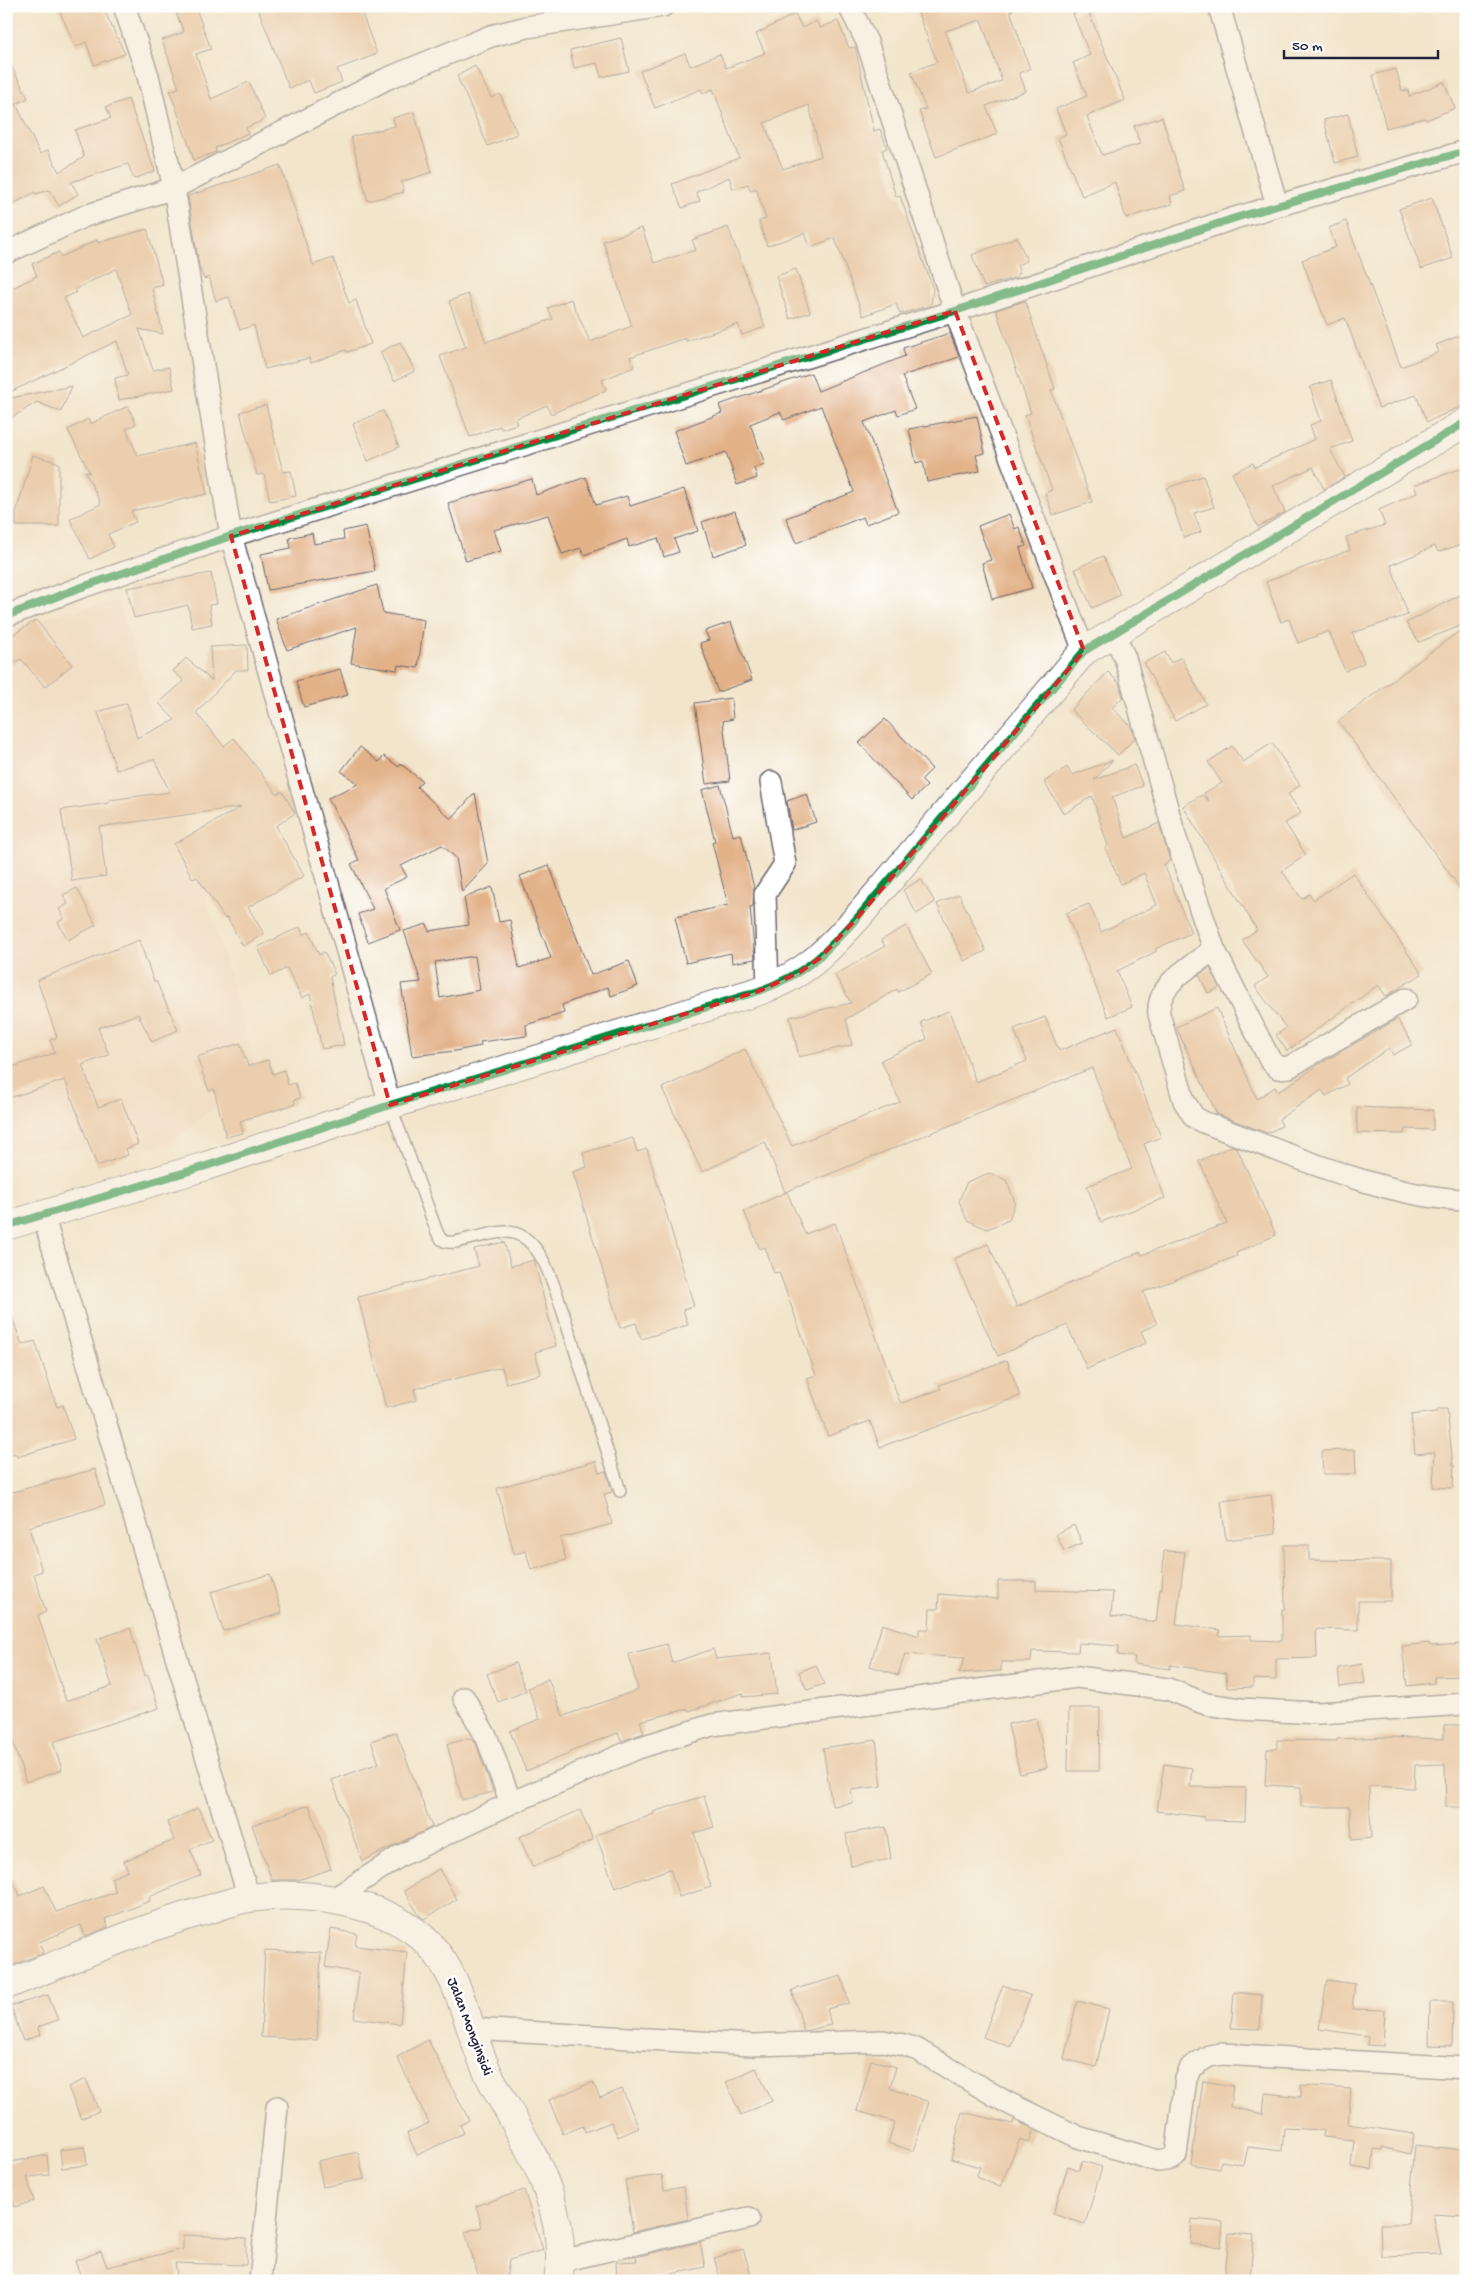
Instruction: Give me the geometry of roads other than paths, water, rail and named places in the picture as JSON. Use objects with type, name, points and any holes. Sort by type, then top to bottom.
[{"type":"street","points":[[124,6],[148,76],[174,188],[231,536],[390,1105]]},
{"type":"street","points":[[6,253],[84,216],[174,188],[386,79],[483,39],[527,27],[663,6]]},
{"type":"street","points":[[849,6],[867,42],[955,311],[1084,650]]},
{"type":"street","points":[[1219,6],[1277,205]]},
{"type":"street","points":[[6,616],[79,588],[231,536],[955,311],[1277,205],[1466,151]]},
{"type":"street","points":[[6,1226],[206,1166],[390,1105],[768,988],[800,972],[820,958],[857,918],[1084,650],[1466,422]]},
{"type":"street","points":[[1113,632],[1125,658],[1176,839],[1214,949],[1270,1060],[1278,1068],[1290,1067],[1406,999]]},
{"type":"street","points":[[768,988],[765,894],[785,864],[771,782]]},
{"type":"street","points":[[1214,949],[1166,987],[1158,1004],[1158,1014],[1184,1101],[1194,1117],[1327,1168],[1405,1193],[1466,1200]]},
{"type":"street","points":[[43,1215],[249,1898]]},
{"type":"street","points":[[335,1898],[393,1859],[511,1803],[638,1748],[712,1725],[1077,1677],[1168,1689],[1206,1704],[1241,1709],[1318,1713],[1466,1704]]},
{"type":"street","points":[[464,1698],[487,1738],[511,1803]]},
{"type":"street","name":"Jalan Monginsidi","points":[[6,1985],[176,1918],[249,1898],[335,1898],[378,1912],[401,1923],[430,1945],[450,1970],[470,2029],[486,2068],[549,2192],[558,2224],[560,2271]]},
{"type":"street","points":[[470,2029],[752,2045],[883,2041],[904,2045],[918,2050],[1006,2102],[1078,2137],[1158,2161],[1171,2160],[1176,2155],[1186,2079],[1190,2066],[1209,2056],[1222,2054],[1466,2068]]},
{"type":"street","points":[[260,2281],[277,2107]]},
{"type":"street","points":[[560,2271],[749,2218]]},
{"type":"lane","points":[[390,1105],[437,1232],[442,1240],[455,1242],[505,1232],[521,1235],[535,1248],[549,1272],[560,1303],[620,1491]]}]
